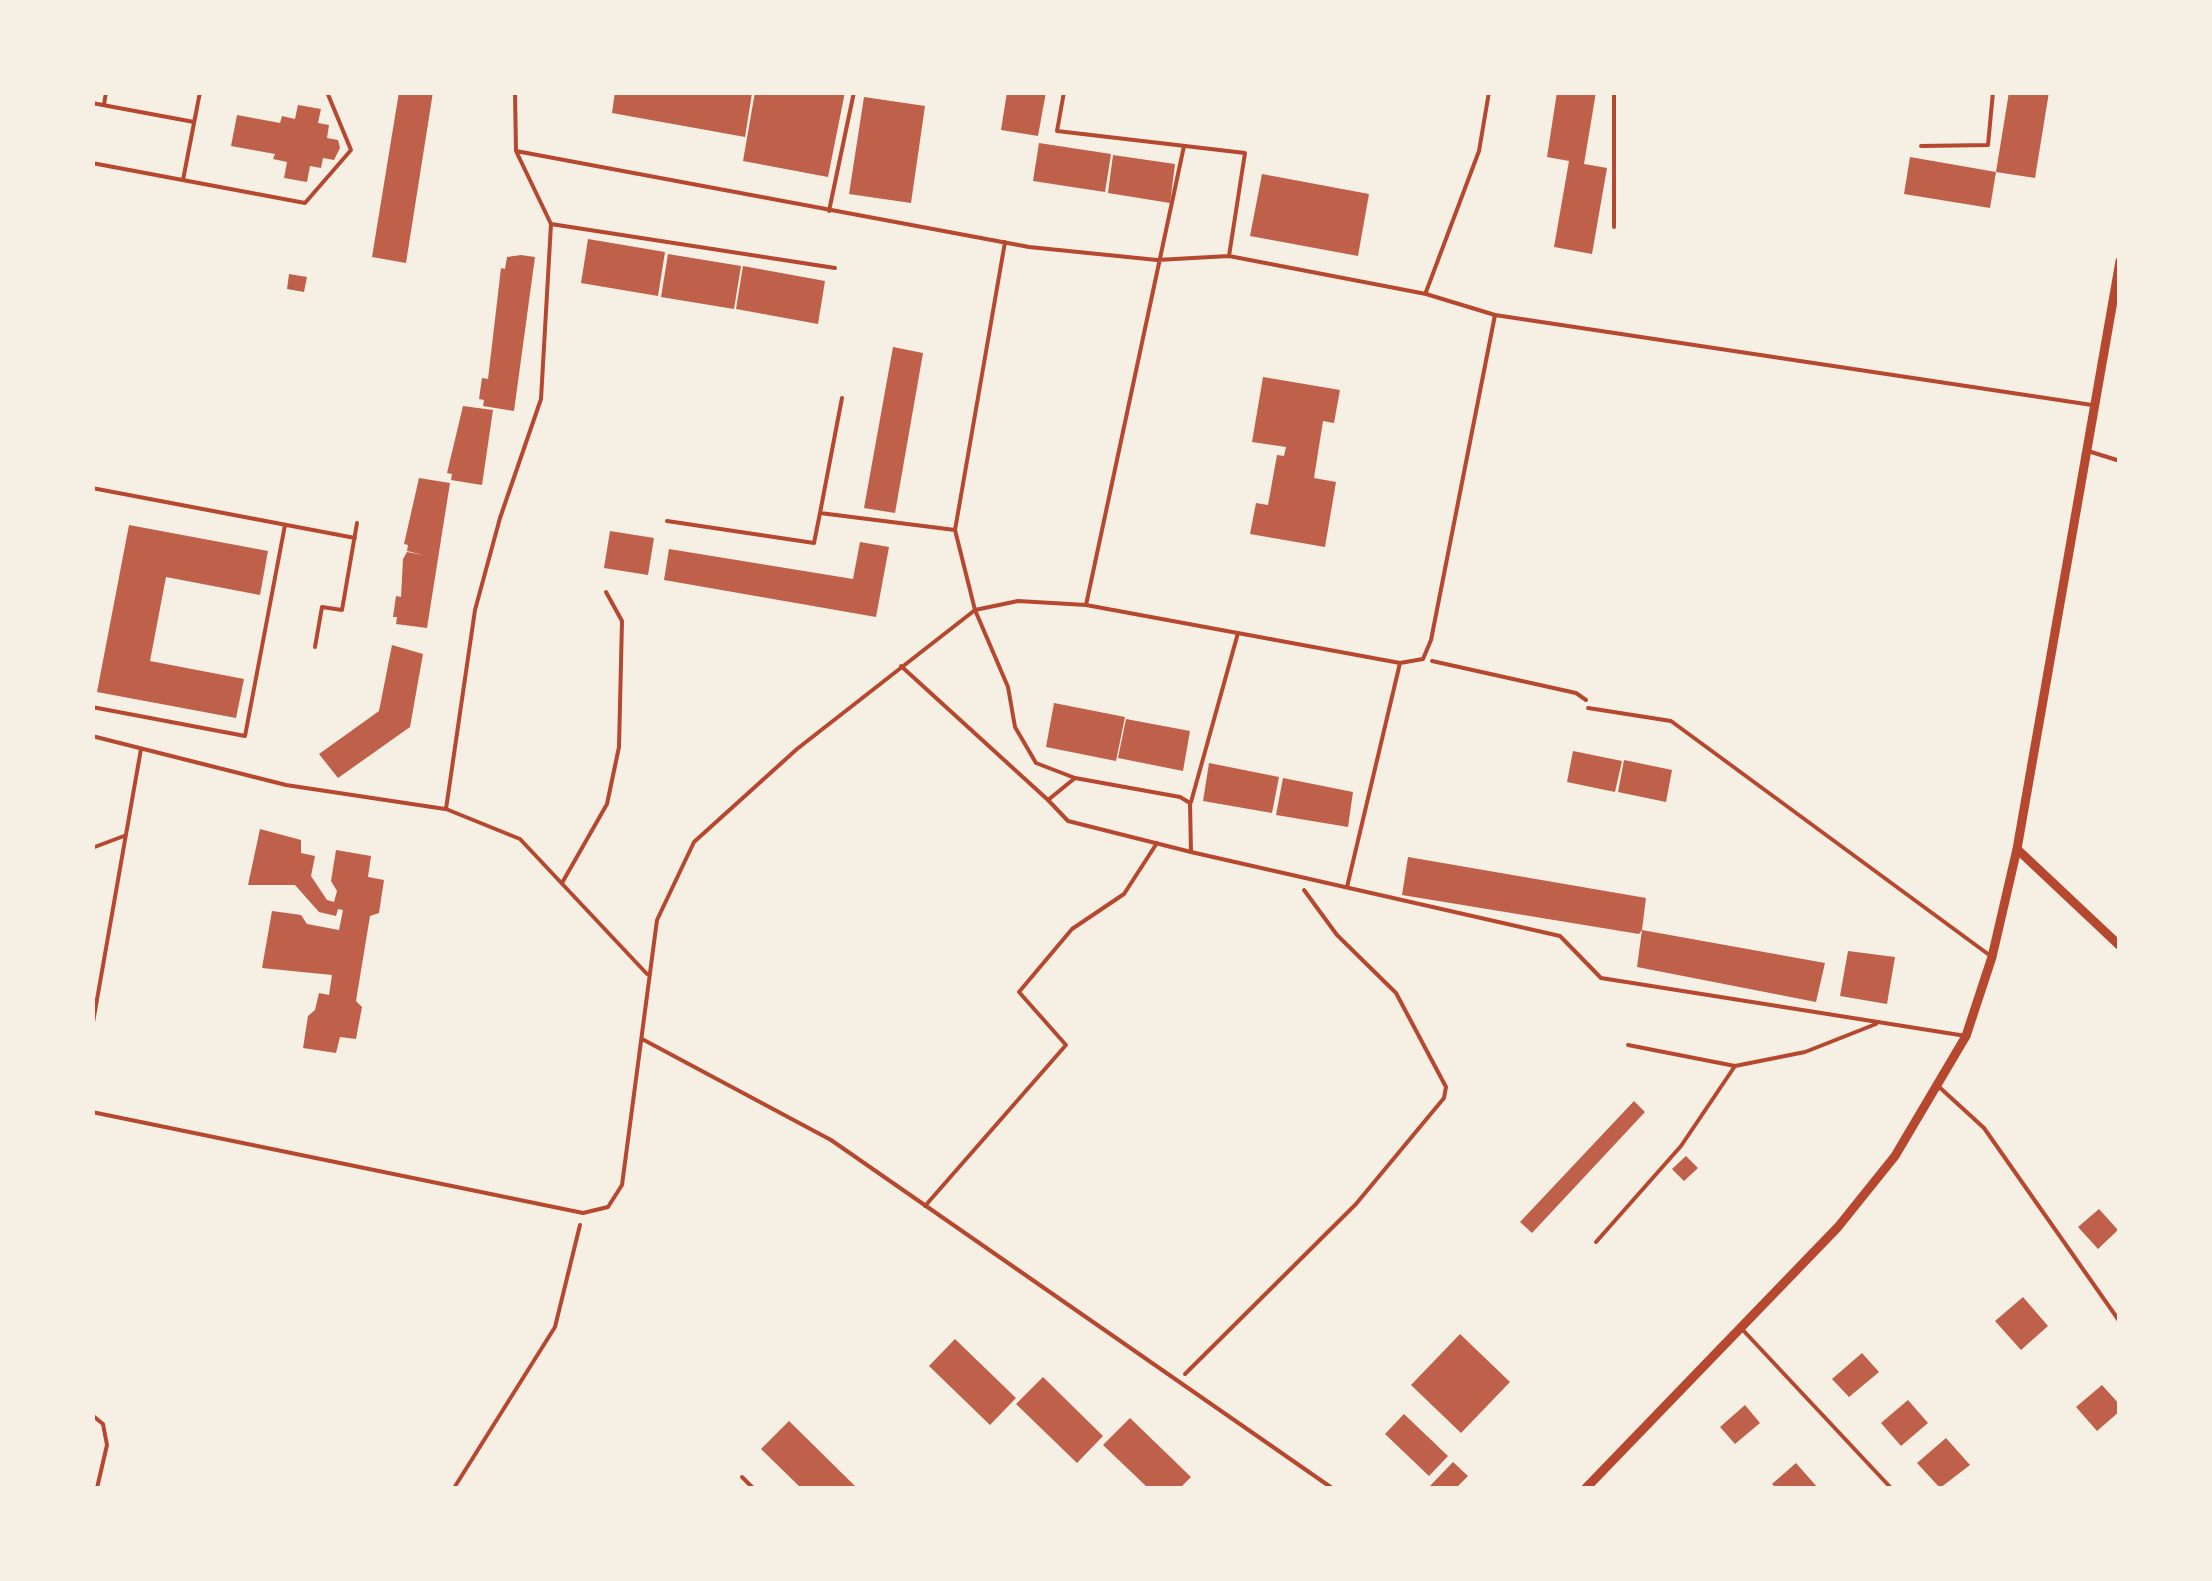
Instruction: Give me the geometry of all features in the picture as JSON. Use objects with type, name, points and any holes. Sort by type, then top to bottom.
[{"type":"street","points":[[1586,1488],[1838,1227],[1895,1156],[1966,1036],[1992,957],[2017,849],[2120,261]]},
{"type":"street","points":[[2017,849],[2120,946]]},
{"type":"lane","points":[[446,810],[475,610],[500,518],[541,399],[551,224],[516,150],[515,92]]},
{"type":"lane","points":[[829,211],[854,92]]},
{"type":"lane","points":[[1064,92],[1057,131],[1246,153],[1229,256]]},
{"type":"lane","points":[[1426,294],[1479,150],[1489,92]]},
{"type":"lane","points":[[1614,92],[1614,227]]},
{"type":"lane","points":[[1921,146],[1988,144],[1993,92]]},
{"type":"lane","points":[[1086,605],[1184,146]]},
{"type":"lane","points":[[516,150],[1005,242],[1157,260],[1229,256],[1426,294],[1495,315],[2096,405]]},
{"type":"lane","points":[[551,224],[835,268]]},
{"type":"lane","points":[[1005,242],[955,530],[975,610],[1008,687],[1015,727],[1036,763],[1075,778],[1180,797],[1190,803]]},
{"type":"lane","points":[[92,1112],[582,1212],[608,1207],[622,1185],[657,920],[694,842],[797,749],[975,610],[1018,601],[1086,605],[1400,663],[1423,659],[1431,640],[1495,315]]},
{"type":"lane","points":[[667,522],[814,543],[842,398]]},
{"type":"lane","points":[[2088,452],[2120,461]]},
{"type":"lane","points":[[92,488],[354,538]]},
{"type":"lane","points":[[820,513],[955,530]]},
{"type":"lane","points":[[315,648],[322,606],[342,610],[357,523]]},
{"type":"lane","points":[[92,707],[244,736],[285,525]]},
{"type":"lane","points":[[562,884],[608,804],[619,746],[622,621],[606,592]]},
{"type":"lane","points":[[1190,852],[1190,803],[1238,633]]},
{"type":"lane","points":[[1347,887],[1400,663]]},
{"type":"lane","points":[[901,666],[1068,821],[1560,936],[1601,978],[1966,1036]]},
{"type":"lane","points":[[1588,708],[1671,721],[1992,957]]},
{"type":"lane","points":[[92,736],[286,785],[446,810],[520,838],[647,974]]},
{"type":"lane","points":[[92,1028],[142,749]]},
{"type":"lane","points":[[1048,800],[1075,778]]},
{"type":"lane","points":[[92,848],[124,836]]},
{"type":"lane","points":[[925,1206],[1066,1046],[1019,992],[1072,929],[1124,894],[1157,843]]},
{"type":"lane","points":[[1628,1046],[1735,1066],[1805,1052],[1880,1022]]},
{"type":"lane","points":[[642,1039],[831,1140],[1332,1488]]},
{"type":"lane","points":[[1596,1242],[1681,1146],[1735,1066]]},
{"type":"lane","points":[[1937,1085],[1984,1128],[2120,1322]]},
{"type":"lane","points":[[1742,1328],[1891,1488]]},
{"type":"lane","points":[[92,1415],[102,1424],[106,1444],[97,1488]]},
{"type":"lane","points":[[742,1477],[753,1488]]},
{"type":"path","points":[[104,105],[106,92]]},
{"type":"path","points":[[183,180],[200,92]]},
{"type":"path","points":[[92,163],[305,203],[352,150],[327,92]]},
{"type":"path","points":[[92,103],[194,122]]},
{"type":"path","points":[[1423,659],[1576,693],[1585,697],[1588,708]]},
{"type":"path","points":[[1178,1381],[1356,1204],[1444,1098],[1446,1086],[1396,993],[1337,936],[1293,874]]},
{"type":"path","points":[[454,1488],[555,1327],[582,1212]]},
{"type":"building","points":[[399,92],[433,92],[406,263],[372,257]]},
{"type":"building","points":[[615,92],[750,92],[745,137],[612,113]]},
{"type":"building","points":[[755,92],[845,92],[828,177],[743,161]]},
{"type":"building","points":[[1007,92],[1046,92],[1038,136],[1001,130]]},
{"type":"building","points":[[1557,92],[1596,92],[1584,164],[1607,168],[1592,254],[1554,247],[1569,161],[1547,157]]},
{"type":"building","points":[[2009,92],[2049,92],[2035,178],[1996,172]]},
{"type":"building","points":[[864,97],[925,106],[911,203],[849,194]]},
{"type":"building","points":[[298,105],[321,109],[318,123],[329,125],[327,138],[338,140],[340,148],[334,160],[323,158],[321,168],[310,166],[307,182],[284,178],[287,162],[273,159],[275,154],[231,146],[237,115],[280,123],[282,116],[295,119]]},
{"type":"building","points":[[1039,143],[1111,154],[1105,192],[1033,181]]},
{"type":"building","points":[[1113,155],[1175,164],[1170,203],[1108,193]]},
{"type":"building","points":[[1910,157],[1996,172],[1990,208],[1904,194]]},
{"type":"building","points":[[1262,174],[1369,194],[1358,256],[1250,236]]},
{"type":"building","points":[[588,239],[665,252],[658,296],[581,283]]},
{"type":"building","points":[[668,254],[741,266],[734,309],[661,297]]},
{"type":"building","points":[[507,257],[535,257],[514,411],[483,406],[484,400],[479,399],[482,378],[488,379],[501,268],[505,269]]},
{"type":"building","points":[[743,266],[825,281],[818,324],[736,309]]},
{"type":"building","points":[[289,274],[307,277],[304,292],[287,289]]},
{"type":"building","points":[[893,347],[923,353],[895,513],[864,508]]},
{"type":"building","points":[[1263,377],[1340,390],[1334,423],[1323,421],[1314,478],[1336,482],[1325,547],[1250,534],[1256,503],[1268,505],[1277,455],[1284,456],[1286,447],[1252,442]]},
{"type":"building","points":[[463,406],[493,410],[482,485],[451,480],[452,474],[447,473]]},
{"type":"building","points":[[419,478],[450,483],[427,628],[396,624],[397,617],[393,617],[396,596],[401,597],[403,559],[407,552],[423,555],[407,551],[408,545],[404,544]]},
{"type":"building","points":[[129,525],[268,551],[260,595],[166,577],[150,661],[244,679],[236,718],[97,692]]},
{"type":"building","points":[[610,531],[654,538],[648,575],[604,568]]},
{"type":"building","points":[[860,542],[889,547],[876,617],[664,580],[669,549],[853,579]]},
{"type":"building","points":[[392,645],[423,654],[410,727],[338,778],[319,754],[379,711]]},
{"type":"building","points":[[1054,703],[1125,717],[1116,761],[1046,747]]},
{"type":"building","points":[[1126,719],[1190,731],[1183,771],[1118,758]]},
{"type":"building","points":[[1573,751],[1622,761],[1615,792],[1567,782]]},
{"type":"building","points":[[1624,760],[1672,770],[1666,802],[1618,792]]},
{"type":"building","points":[[1209,763],[1279,777],[1272,813],[1203,801]]},
{"type":"building","points":[[1283,778],[1353,792],[1348,827],[1276,815]]},
{"type":"building","points":[[260,829],[301,840],[301,853],[315,856],[311,876],[327,900],[334,902],[337,891],[331,881],[336,850],[371,856],[368,877],[384,880],[379,913],[370,916],[356,1001],[362,1007],[356,1039],[340,1037],[336,1053],[303,1048],[308,1016],[315,1010],[319,993],[329,995],[332,975],[262,968],[272,911],[301,915],[307,924],[339,930],[343,910],[338,909],[336,916],[319,912],[295,885],[248,885]]},
{"type":"building","points":[[1408,857],[1646,898],[1642,930],[1639,934],[1402,895]]},
{"type":"building","points":[[1642,930],[1825,963],[1816,1002],[1637,967]]},
{"type":"building","points":[[1848,951],[1895,957],[1887,1004],[1840,996]]},
{"type":"building","points":[[1634,1101],[1645,1112],[1532,1233],[1520,1222]]},
{"type":"building","points":[[1686,1156],[1698,1168],[1684,1181],[1672,1169]]},
{"type":"building","points":[[2099,1209],[2118,1230],[2098,1249],[2078,1227]]},
{"type":"building","points":[[2023,1297],[2048,1326],[2021,1350],[1995,1321]]},
{"type":"building","points":[[1460,1334],[1510,1382],[1461,1433],[1411,1385]]},
{"type":"building","points":[[955,1339],[1016,1398],[990,1425],[929,1366]]},
{"type":"building","points":[[1862,1353],[1879,1372],[1849,1397],[1832,1379]]},
{"type":"building","points":[[1043,1377],[1103,1436],[1077,1463],[1016,1404]]},
{"type":"building","points":[[2102,1385],[2120,1405],[2120,1411],[2097,1431],[2076,1407]]},
{"type":"building","points":[[1908,1400],[1928,1423],[1901,1446],[1881,1423]]},
{"type":"building","points":[[1745,1405],[1760,1423],[1735,1444],[1720,1427]]},
{"type":"building","points":[[1404,1414],[1448,1456],[1429,1476],[1385,1434]]},
{"type":"building","points":[[1130,1418],[1191,1477],[1180,1488],[1148,1488],[1103,1445]]},
{"type":"building","points":[[789,1421],[857,1488],[801,1488],[761,1449]]},
{"type":"building","points":[[1946,1438],[1970,1465],[1940,1488],[1917,1463]]},
{"type":"building","points":[[1453,1462],[1468,1476],[1456,1488],[1428,1488]]},
{"type":"building","points":[[1796,1463],[1818,1488],[1776,1488],[1772,1484]]}]
